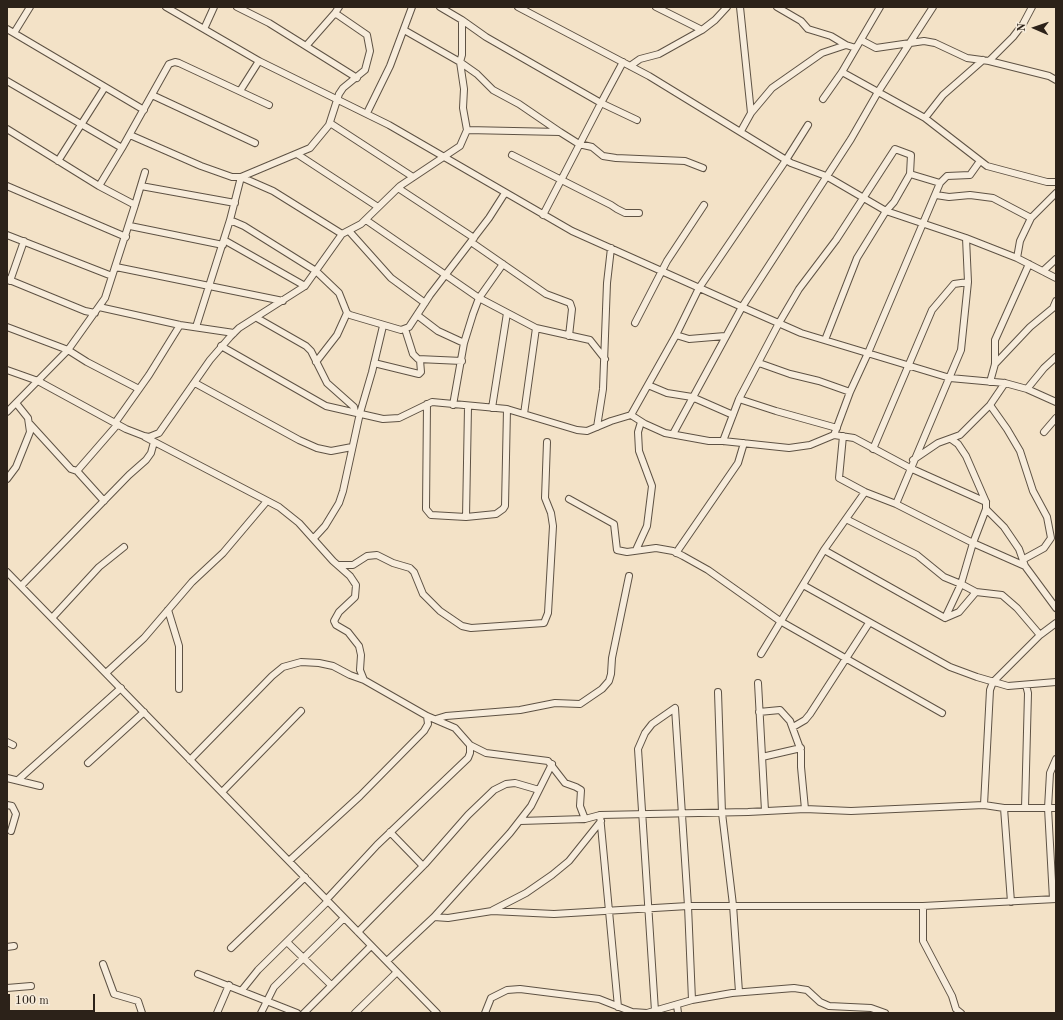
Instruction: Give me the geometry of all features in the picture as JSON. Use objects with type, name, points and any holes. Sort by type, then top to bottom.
[{"type":"street","points":[[30,7],[9,31],[144,110]]},
{"type":"street","points":[[166,7],[259,61],[367,113],[572,231],[742,307],[824,340],[950,378],[1005,383],[1027,388],[1056,402]]},
{"type":"street","points":[[204,29],[214,7]]},
{"type":"street","points":[[237,7],[269,23],[356,78]]},
{"type":"street","points":[[367,113],[390,66],[412,7]]},
{"type":"street","points":[[440,7],[452,10],[462,20],[486,37],[602,103],[637,120]]},
{"type":"street","points":[[518,7],[623,62],[741,131],[786,160],[826,176],[886,211],[966,238],[1017,258],[1056,278]]},
{"type":"street","points":[[656,7],[702,30]]},
{"type":"street","points":[[630,66],[640,59],[659,54],[702,30],[715,20],[727,7]]},
{"type":"street","points":[[740,7],[752,113]]},
{"type":"street","points":[[777,7],[801,22],[808,29],[831,36],[846,45],[856,48]]},
{"type":"street","points":[[824,99],[842,72],[880,7]]},
{"type":"street","points":[[673,434],[742,307],[851,139],[878,92],[933,7]]},
{"type":"street","points":[[925,118],[943,95],[1013,37],[1023,24],[1032,7]]},
{"type":"street","points":[[130,135],[201,166],[232,177],[241,176],[276,160],[297,154],[310,148],[330,124],[338,98],[343,88],[365,70],[368,61],[370,44],[367,36],[337,10],[306,46]]},
{"type":"street","points":[[144,436],[150,437],[160,433],[221,346],[234,333],[305,286],[342,234],[366,220],[398,188],[413,177],[421,174],[442,157],[460,146],[468,130],[463,108],[464,80],[460,62],[462,55],[462,20]]},
{"type":"street","points":[[404,30],[460,62],[477,74],[493,90],[518,104],[579,144],[592,147],[603,156],[616,158],[685,161],[703,168]]},
{"type":"street","points":[[861,40],[876,48],[924,41],[935,43],[967,58],[986,60],[1049,76],[1056,80]]},
{"type":"street","points":[[741,131],[752,113],[772,88],[822,53],[846,45]]},
{"type":"street","points":[[240,91],[259,61]]},
{"type":"street","points":[[99,186],[130,135],[169,64],[175,62],[269,105]]},
{"type":"street","points":[[543,215],[623,62]]},
{"type":"street","points":[[842,72],[925,118],[987,166],[1047,182],[1056,182]]},
{"type":"street","points":[[7,81],[122,148]]},
{"type":"street","points":[[58,161],[105,87]]},
{"type":"street","points":[[152,95],[255,143]]},
{"type":"street","points":[[330,124],[413,177]]},
{"type":"street","points":[[221,346],[317,402],[326,406],[384,419],[399,418],[427,404],[437,402],[468,407],[507,409],[577,430],[587,431],[611,420],[631,415],[676,335],[700,288],[808,125]]},
{"type":"street","points":[[7,129],[99,186],[135,205]]},
{"type":"street","points":[[468,130],[560,132]]},
{"type":"street","points":[[723,441],[739,399],[779,323],[799,289],[827,253],[895,149],[911,155],[910,174],[894,202],[886,211],[857,258],[824,340]]},
{"type":"street","points":[[297,154],[378,207]]},
{"type":"street","points":[[512,155],[625,213],[639,213]]},
{"type":"street","points":[[834,435],[850,392],[940,183],[947,176],[970,175],[980,161]]},
{"type":"street","points":[[7,412],[68,350],[100,307],[105,298],[130,226],[145,172]]},
{"type":"street","points":[[910,174],[940,183]]},
{"type":"street","points":[[196,327],[230,220],[241,176]]},
{"type":"street","points":[[241,176],[273,191],[342,234]]},
{"type":"street","points":[[7,186],[126,238]]},
{"type":"street","points":[[140,186],[235,203]]},
{"type":"street","points":[[398,188],[473,240],[503,264],[546,294],[570,303],[572,309],[569,336]]},
{"type":"street","points":[[1017,258],[1020,241],[1031,218],[1056,192]]},
{"type":"street","points":[[230,220],[244,226],[316,272],[339,294],[347,313],[383,326],[396,329],[405,329],[473,240],[489,218],[504,193]]},
{"type":"street","points":[[936,195],[949,197],[970,195],[993,198],[1031,218]]},
{"type":"street","points":[[635,323],[662,271],[704,205]]},
{"type":"street","points":[[366,220],[479,298],[536,328],[590,340],[605,359]]},
{"type":"street","points":[[130,226],[223,242],[305,286]]},
{"type":"street","points":[[349,231],[392,278],[425,303]]},
{"type":"street","points":[[7,234],[112,276]]},
{"type":"street","points":[[896,504],[912,460],[950,378],[961,350],[968,282],[966,238]]},
{"type":"street","points":[[24,241],[8,280],[85,311],[95,313]]},
{"type":"street","points":[[597,427],[603,389],[607,283],[611,248]]},
{"type":"street","points":[[1043,271],[1056,259]]},
{"type":"street","points":[[453,405],[464,343],[479,298],[503,264]]},
{"type":"street","points":[[990,382],[995,364],[995,340],[1029,264]]},
{"type":"street","points":[[116,267],[283,301]]},
{"type":"street","points":[[873,449],[932,310],[954,284],[968,282]]},
{"type":"street","points":[[995,364],[1030,327],[1053,308],[1056,301]]},
{"type":"street","points":[[100,307],[180,325],[234,333]]},
{"type":"street","points":[[316,362],[337,334],[347,313]]},
{"type":"street","points":[[492,408],[507,313]]},
{"type":"street","points":[[417,315],[438,331],[464,343]]},
{"type":"street","points":[[257,318],[306,346],[328,383],[354,406],[357,413]]},
{"type":"street","points":[[77,471],[116,424],[180,325]]},
{"type":"street","points":[[314,538],[323,530],[339,503],[352,447],[357,413],[374,363],[383,326]]},
{"type":"street","points":[[7,327],[68,350],[87,362],[139,389]]},
{"type":"street","points":[[524,414],[536,328]]},
{"type":"street","points":[[405,329],[413,354],[420,360],[462,361]]},
{"type":"street","points":[[676,335],[689,339],[725,336]]},
{"type":"street","points":[[1027,388],[1044,368],[1056,357]]},
{"type":"street","points":[[374,363],[419,374],[421,372],[420,360]]},
{"type":"street","points":[[759,363],[850,392]]},
{"type":"street","points":[[7,370],[38,381],[116,424],[144,436],[279,508],[298,523],[353,580],[356,590],[355,597],[339,612],[334,621],[336,625],[350,634],[359,646],[361,655],[360,670],[364,680]]},
{"type":"street","points":[[195,383],[299,440],[317,448],[331,451],[352,447]]},
{"type":"street","points":[[912,460],[934,446],[964,432],[990,405],[1005,383]]},
{"type":"street","points":[[648,385],[667,393],[692,397],[733,415]]},
{"type":"street","points":[[739,399],[837,428]]},
{"type":"street","points":[[16,403],[28,418],[30,424],[71,469],[77,471],[104,500]]},
{"type":"street","points":[[427,404],[426,509],[431,515],[466,517],[496,514],[501,512],[505,506],[507,409]]},
{"type":"street","points":[[990,405],[1020,451],[1033,491],[1047,517],[1054,538],[1044,548],[1024,559]]},
{"type":"street","points":[[466,517],[468,407]]},
{"type":"street","points":[[631,415],[641,422],[673,434],[709,441],[723,441],[789,448],[802,447],[834,435],[854,438],[910,468],[986,502]]},
{"type":"street","points":[[1044,432],[1056,418]]},
{"type":"street","points":[[636,550],[647,526],[651,500],[651,480],[639,450],[638,432],[641,422]]},
{"type":"street","points":[[7,479],[16,467],[28,440],[30,424]]},
{"type":"street","points":[[843,436],[839,478],[865,492],[896,504],[973,543],[1025,566]]},
{"type":"street","points":[[945,618],[961,584],[973,543],[986,509],[986,502],[966,456],[958,444],[951,439]]},
{"type":"street","points":[[21,586],[104,500],[146,460],[151,453],[154,442]]},
{"type":"street","points":[[338,565],[353,565],[367,556],[377,555],[393,564],[410,568],[414,572],[423,594],[440,611],[462,626],[471,628],[544,623],[548,613],[553,526],[551,513],[545,498],[547,442]]},
{"type":"street","points":[[676,552],[738,463],[744,443]]},
{"type":"street","points":[[761,654],[824,550],[865,492]]},
{"type":"street","points":[[569,498],[614,524],[617,550],[627,552],[656,548],[676,552],[708,570],[780,621],[942,713]]},
{"type":"street","points":[[106,673],[144,638],[192,582],[223,553],[266,501]]},
{"type":"street","points":[[986,509],[1004,527],[1024,559],[1025,566],[1056,608]]},
{"type":"street","points":[[846,519],[917,555],[944,577],[976,592],[1002,595],[1017,608],[1040,635]]},
{"type":"street","points":[[52,618],[98,567],[124,547]]},
{"type":"street","points":[[824,550],[945,618]]},
{"type":"street","points":[[7,572],[327,900],[343,919],[358,932],[437,1013]]},
{"type":"street","points":[[436,719],[446,716],[520,710],[555,703],[580,704],[602,689],[609,681],[611,674],[612,658],[629,576]]},
{"type":"street","points":[[803,585],[950,667],[1008,686],[1056,682]]},
{"type":"street","points":[[945,618],[959,612],[976,592]]},
{"type":"street","points":[[168,610],[179,646],[178,689]]},
{"type":"street","points":[[793,727],[805,720],[810,714],[869,623]]},
{"type":"street","points":[[984,805],[990,690],[993,682],[1040,635],[1056,623]]},
{"type":"street","points":[[190,760],[272,676],[283,667],[302,662],[319,663],[333,666],[350,675],[364,680],[427,716],[455,728],[470,745],[486,753],[544,759],[552,764],[565,783],[576,786],[581,790],[580,806],[585,819]]},
{"type":"street","points":[[758,683],[765,811]]},
{"type":"street","points":[[1025,808],[1028,693],[1026,685]]},
{"type":"street","points":[[18,780],[120,688]]},
{"type":"street","points":[[718,692],[722,812],[733,905],[739,992]]},
{"type":"street","points":[[655,1011],[649,908],[641,814],[638,749],[645,733],[652,724],[675,708],[688,906],[692,1000]]},
{"type":"street","points":[[759,712],[780,710],[784,712],[793,727],[801,748],[805,809]]},
{"type":"street","points":[[222,792],[301,711]]},
{"type":"street","points":[[88,763],[144,712]]},
{"type":"street","points":[[289,861],[360,796],[424,731],[428,724],[427,716]]},
{"type":"street","points":[[242,990],[258,970],[287,942],[390,832],[468,758],[470,753],[470,745]]},
{"type":"street","points":[[762,757],[801,748]]},
{"type":"street","points":[[434,917],[448,918],[492,911],[554,914],[688,906],[923,906],[1055,899],[1048,808],[1050,774],[1056,759]]},
{"type":"street","points":[[387,961],[434,917],[520,821],[531,806],[552,764]]},
{"type":"street","points":[[7,778],[40,786]]},
{"type":"street","points":[[358,932],[422,866],[468,815],[494,790],[506,784],[515,783],[539,790]]},
{"type":"street","points":[[7,805],[12,806],[16,814],[11,831]]},
{"type":"street","points":[[520,821],[585,819],[641,814],[805,809],[851,811],[984,805],[1004,808],[1056,808]]},
{"type":"street","points":[[1004,808],[1010,902]]},
{"type":"street","points":[[492,911],[526,893],[552,875],[569,860],[600,818]]},
{"type":"street","points":[[600,818],[618,1007]]},
{"type":"street","points":[[390,832],[422,866]]},
{"type":"street","points":[[231,948],[304,877]]},
{"type":"street","points":[[923,906],[923,941],[952,996],[956,1009],[961,1013]]},
{"type":"street","points":[[261,1013],[266,1000],[274,987],[343,919]]},
{"type":"street","points":[[287,942],[331,985]]},
{"type":"street","points":[[304,1013],[371,946]]},
{"type":"street","points":[[103,964],[114,994],[138,1001],[142,1013]]},
{"type":"street","points":[[355,1013],[397,972]]},
{"type":"street","points":[[198,974],[242,990],[297,1013]]},
{"type":"street","points":[[217,1013],[229,985]]},
{"type":"street","points":[[7,988],[31,986]]},
{"type":"street","points":[[485,1013],[491,998],[507,990],[520,989],[599,999],[632,1012],[647,1013],[692,1000],[739,992],[794,988],[806,990],[820,1002],[829,1006],[871,1008],[885,1013]]},
{"type":"street","points":[[677,1005],[678,1013]]}]
